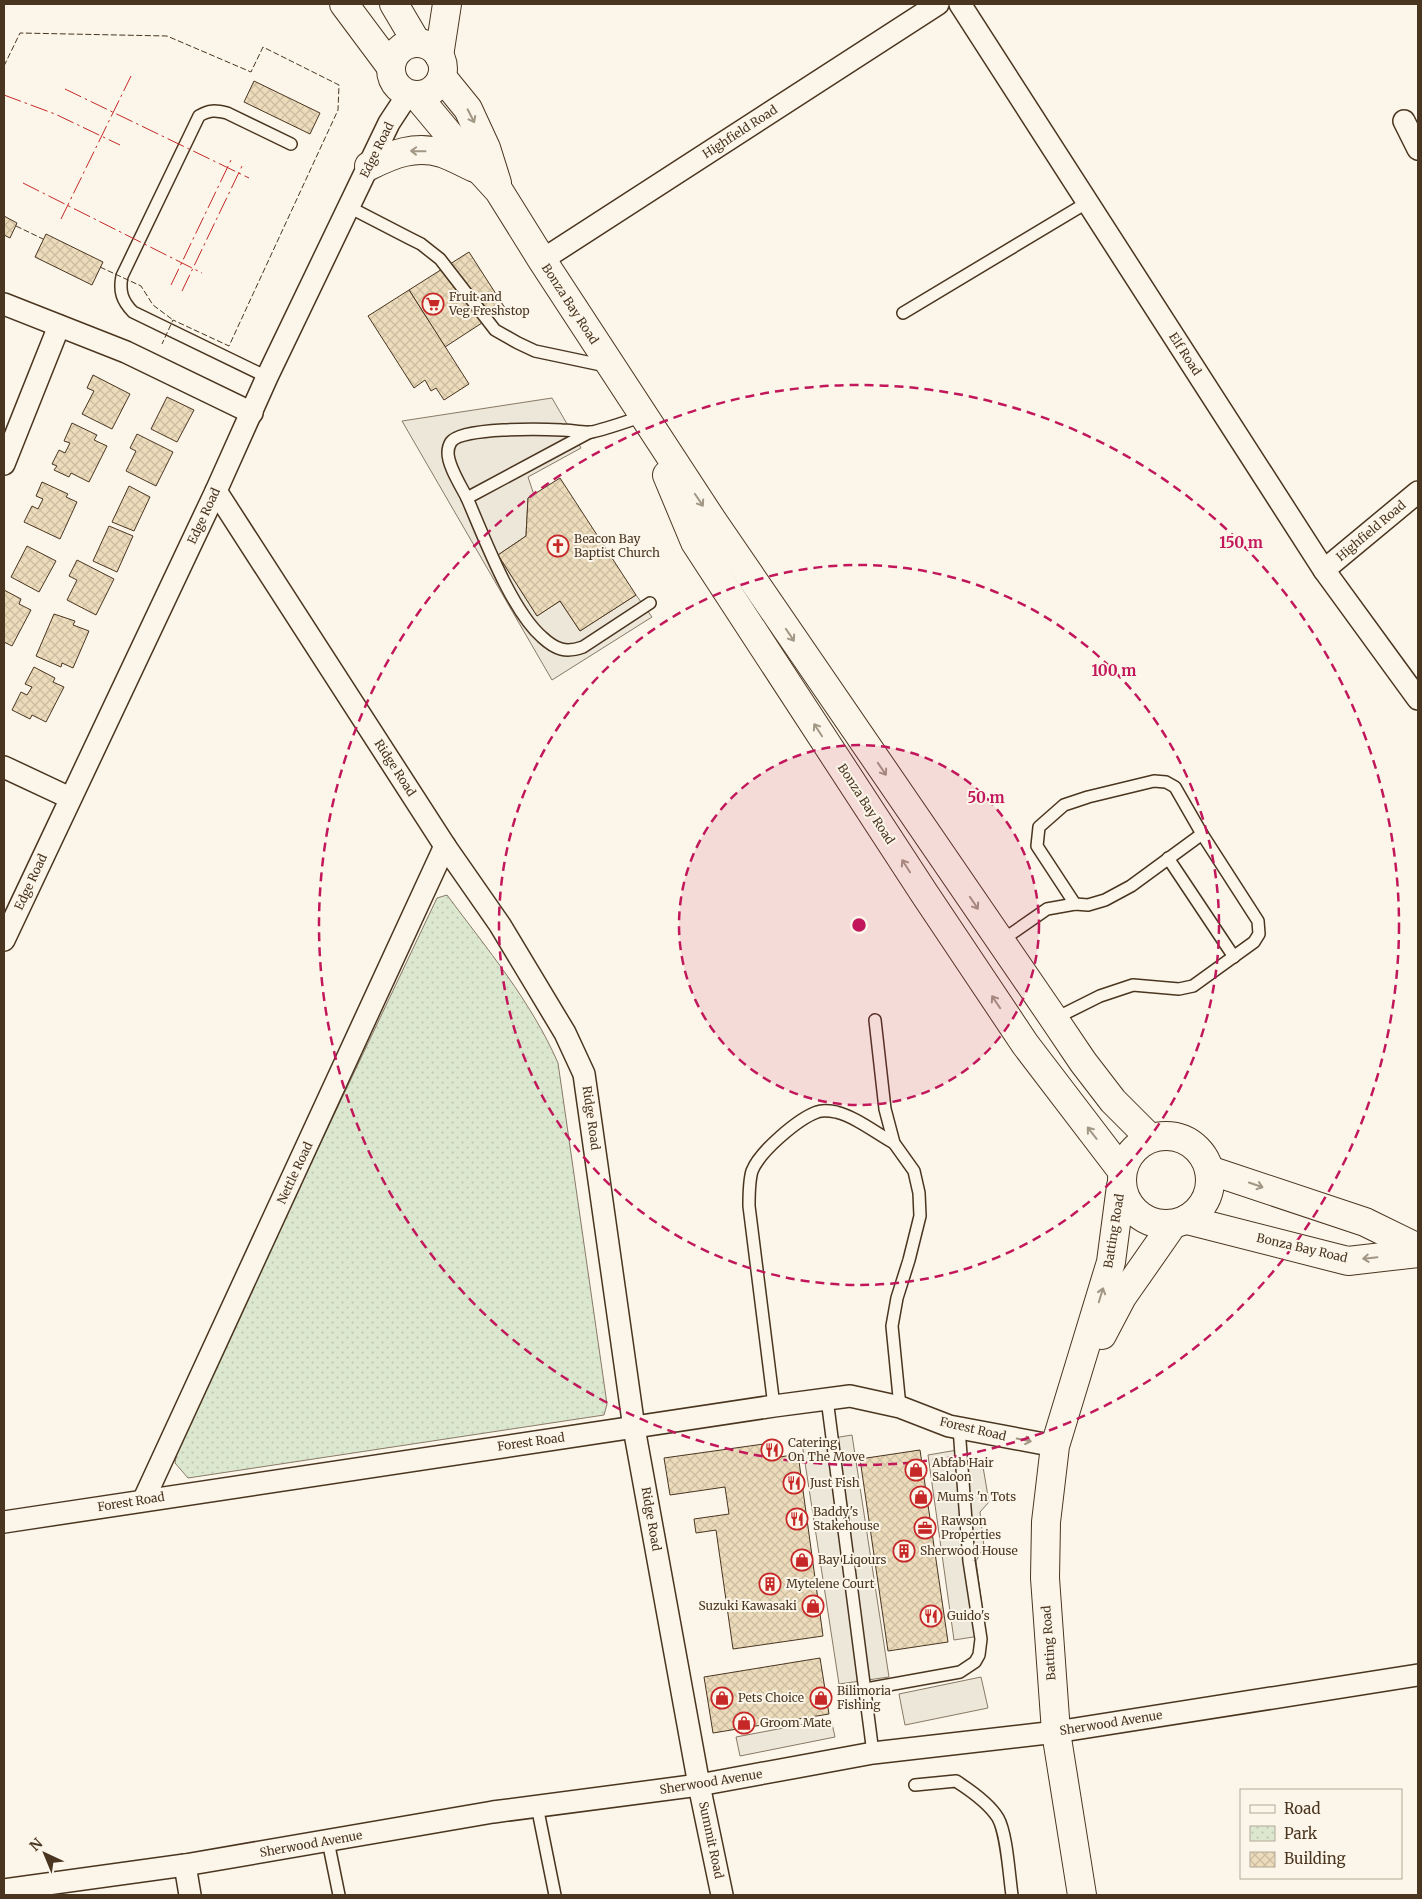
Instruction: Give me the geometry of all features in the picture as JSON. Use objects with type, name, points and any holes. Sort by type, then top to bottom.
[{"type":"main road","name":"Bonza Bay Road","points":[[344,4],[390,67],[394,84],[401,90],[413,95],[499,190],[643,416],[1083,1062],[1113,1101],[1150,1138]]},
{"type":"main road","name":"Bonza Bay Road","points":[[394,4],[468,109],[486,148],[499,190]]},
{"type":"main road","points":[[413,95],[426,94],[433,90],[430,55],[430,4]]},
{"type":"main road","points":[[430,55],[447,4]]},
{"type":"main road","points":[[390,67],[393,57],[407,45],[430,55]]},
{"type":"main road","points":[[369,166],[392,154],[418,150],[442,154],[480,170]]},
{"type":"main road","name":"Bonza Bay Road","points":[[643,416],[695,542],[1025,1044],[1121,1179]]},
{"type":"main road","points":[[1164,1135],[1179,1137],[1193,1144],[1203,1156],[1210,1170],[1210,1184],[1206,1199],[1198,1211],[1180,1222],[1159,1224],[1145,1220],[1134,1212],[1125,1200],[1121,1179],[1127,1158],[1137,1146],[1150,1138],[1164,1135]]},
{"type":"main road","points":[[1210,1170],[1365,1222],[1418,1248]]},
{"type":"main road","name":"Batting Road","points":[[1082,1895],[1056,1732],[1045,1578],[1046,1522],[1055,1446],[1111,1262],[1121,1179]]},
{"type":"main road","name":"Bonza Bay Road","points":[[1180,1222],[1348,1261],[1418,1253]]},
{"type":"main road","name":"Batting Road","points":[[1072,1392],[1122,1297],[1180,1222]]},
{"type":"street","name":"Highfield Road","points":[[542,260],[938,4]]},
{"type":"street","name":"Elf Road","points":[[960,4],[1324,570],[1418,699]]},
{"type":"street","name":"Edge Road","points":[[4,940],[252,413],[267,377],[389,122],[413,95]]},
{"type":"street","points":[[1404,121],[1418,149]]},
{"type":"street","points":[[4,304],[126,352],[252,413]]},
{"type":"street","points":[[4,464],[59,326]]},
{"type":"street","name":"Ridge Road","points":[[216,490],[445,846],[500,925],[566,1033],[584,1074],[634,1428],[699,1785]]},
{"type":"street","name":"Highfield Road","points":[[1324,570],[1418,492]]},
{"type":"street","points":[[4,767],[70,798]]},
{"type":"street","name":"Nettle Road","points":[[144,1499],[445,846]]},
{"type":"street","name":"Forest Road","points":[[4,1522],[144,1499],[850,1396],[900,1407],[959,1428],[1055,1446]]},
{"type":"street","name":"Sherwood Avenue","points":[[4,1890],[185,1865],[536,1806],[699,1785],[873,1753],[1056,1732],[1418,1675]]},
{"type":"street","name":"Summit Road","points":[[699,1785],[722,1895]]},
{"type":"street","points":[[185,1865],[190,1895]]},
{"type":"lane","points":[[267,377],[133,312],[125,304],[120,286],[122,276],[199,116],[207,111],[217,110],[291,144]]},
{"type":"lane","points":[[903,313],[1088,202]]},
{"type":"lane","points":[[349,207],[415,241],[440,259],[495,330],[535,351],[611,367]]},
{"type":"lane","points":[[467,498],[590,432],[643,416]]},
{"type":"lane","points":[[590,432],[503,430],[470,434],[457,437],[450,444],[448,453],[515,601],[534,629],[555,647],[571,651],[583,647],[650,603]]},
{"type":"lane","points":[[1054,1019],[1100,996],[1133,985],[1179,989],[1193,986],[1234,958],[1254,942],[1259,934],[1258,921],[1174,787],[1166,782],[1154,781],[1116,789],[1064,805],[1039,827],[1037,846],[1075,904]]},
{"type":"lane","points":[[1001,941],[1047,909],[1075,904],[1088,905],[1105,900],[1131,886],[1202,834]]},
{"type":"lane","points":[[1168,858],[1234,958]]},
{"type":"lane","points":[[875,1020],[885,1109],[894,1143],[914,1171],[919,1193],[920,1216],[897,1298],[892,1326],[900,1407]]},
{"type":"lane","points":[[774,1406],[749,1206],[752,1172],[758,1161],[772,1145],[791,1128],[818,1111],[837,1112],[894,1143]]},
{"type":"lane","points":[[827,1399],[873,1753]]},
{"type":"lane","points":[[866,1689],[960,1672],[975,1662],[979,1655],[981,1639],[968,1561],[959,1428]]},
{"type":"lane","points":[[915,1785],[956,1782],[992,1810],[998,1817],[1002,1830],[1012,1895]]},
{"type":"lane","points":[[536,1806],[555,1895]]},
{"type":"lane","points":[[328,1841],[339,1895]]},
{"type":"green space","points":[[447,895],[522,997],[558,1063],[607,1404],[604,1415],[188,1478],[175,1463],[179,1441],[437,898]]},
{"type":"shaded area","points":[[552,398],[581,448],[528,477],[534,495],[528,498],[526,536],[498,555],[537,616],[560,601],[580,631],[636,595],[652,617],[552,680],[402,421]]},
{"type":"shaded area","points":[[852,1435],[889,1677],[839,1684],[802,1443]]},
{"type":"shaded area","points":[[963,1449],[966,1469],[982,1461],[989,1502],[980,1512],[984,1547],[976,1561],[986,1635],[954,1640],[928,1455]]},
{"type":"shaded area","points":[[981,1677],[988,1708],[905,1725],[899,1694]]},
{"type":"shaded area","points":[[831,1719],[835,1737],[740,1756],[736,1737]]},
{"type":"building","points":[[254,81],[320,113],[310,134],[244,102]]},
{"type":"building","points":[[4,216],[17,223],[10,238],[4,235]]},
{"type":"building","points":[[46,234],[103,262],[92,285],[35,257]]},
{"type":"building","points":[[469,252],[505,308],[445,347],[409,290]]},
{"type":"building","points":[[409,290],[469,384],[444,400],[436,388],[431,391],[425,380],[414,388],[368,316]]},
{"type":"building","points":[[93,375],[130,394],[112,429],[82,414],[94,391],[87,388]]},
{"type":"building","points":[[167,397],[194,410],[177,442],[151,429]]},
{"type":"building","points":[[72,423],[97,435],[94,440],[107,446],[89,482],[71,473],[69,477],[54,470],[57,466],[52,464],[59,450],[65,453],[70,443],[64,441]]},
{"type":"building","points":[[137,434],[173,452],[156,486],[126,471],[136,451],[130,448]]},
{"type":"building","name":"Beacon Bay Baptist Church","points":[[560,478],[636,595],[580,631],[560,601],[537,616],[498,555],[526,536],[528,498]]},
{"type":"building","points":[[42,482],[68,494],[66,497],[77,502],[60,539],[24,522],[32,506],[38,509],[43,499],[36,496]]},
{"type":"building","points":[[129,486],[150,497],[134,531],[112,522]]},
{"type":"building","points":[[109,526],[133,536],[117,572],[93,561]]},
{"type":"building","points":[[27,546],[56,561],[39,592],[11,577]]},
{"type":"building","points":[[77,560],[114,579],[96,615],[67,600],[77,580],[69,576]]},
{"type":"building","points":[[4,590],[21,599],[19,604],[31,610],[12,646],[4,642]]},
{"type":"building","points":[[54,614],[75,621],[73,625],[89,631],[73,668],[62,663],[61,667],[36,656]]},
{"type":"building","points":[[34,667],[55,678],[53,682],[64,687],[46,722],[32,715],[30,719],[12,710],[21,692],[27,695],[32,687],[25,684]]},
{"type":"building","name":"Mytelene Court","points":[[778,1442],[780,1457],[798,1454],[823,1636],[733,1649],[716,1530],[696,1533],[694,1519],[729,1514],[725,1487],[670,1495],[664,1458]]},
{"type":"building","name":"Sherwood House","points":[[920,1450],[948,1642],[888,1651],[860,1459]]},
{"type":"building","points":[[820,1658],[829,1714],[713,1733],[704,1677]]},
{"type":"fence","points":[[4,66],[20,33],[167,36],[251,72],[263,47],[339,85],[338,110],[229,346],[173,320],[162,344]]},
{"type":"fence","points":[[16,226],[43,239]]},
{"type":"fence","points":[[100,267],[141,286],[153,305],[173,320]]},
{"type":"power","points":[[61,219],[131,76]]},
{"type":"power","points":[[65,89],[249,178]]},
{"type":"power","points":[[4,95],[55,114],[120,145]]},
{"type":"power","points":[[171,285],[232,158]]},
{"type":"power","points":[[182,291],[243,164]]},
{"type":"power","points":[[23,183],[202,273]]},
{"type":"place","name":"Fruit and Veg Freshstop","points":[[433,304]]},
{"type":"place","name":"Beacon Bay Baptist Church","points":[[558,546]]},
{"type":"place","name":"Catering On The Move","points":[[772,1450]]},
{"type":"place","name":"Abfab Hair Saloon","points":[[916,1470]]},
{"type":"place","name":"Just Fish","points":[[794,1483]]},
{"type":"place","name":"Mums 'n Tots","points":[[921,1497]]},
{"type":"place","name":"Baddy's Stakehouse","points":[[797,1519]]},
{"type":"place","name":"Rawson Properties","points":[[925,1528]]},
{"type":"place","name":"Sherwood House","points":[[904,1551]]},
{"type":"place","name":"Bay Liqours","points":[[802,1560]]},
{"type":"place","name":"Mytelene Court","points":[[770,1584]]},
{"type":"place","name":"Suzuki Kawasaki","points":[[813,1606]]},
{"type":"place","name":"Guido's","points":[[931,1616]]},
{"type":"place","name":"Pets Choice","points":[[722,1698]]},
{"type":"place","name":"Bilimoria Fishing","points":[[821,1698]]},
{"type":"place","name":"Groom Mate","points":[[744,1723]]}]
